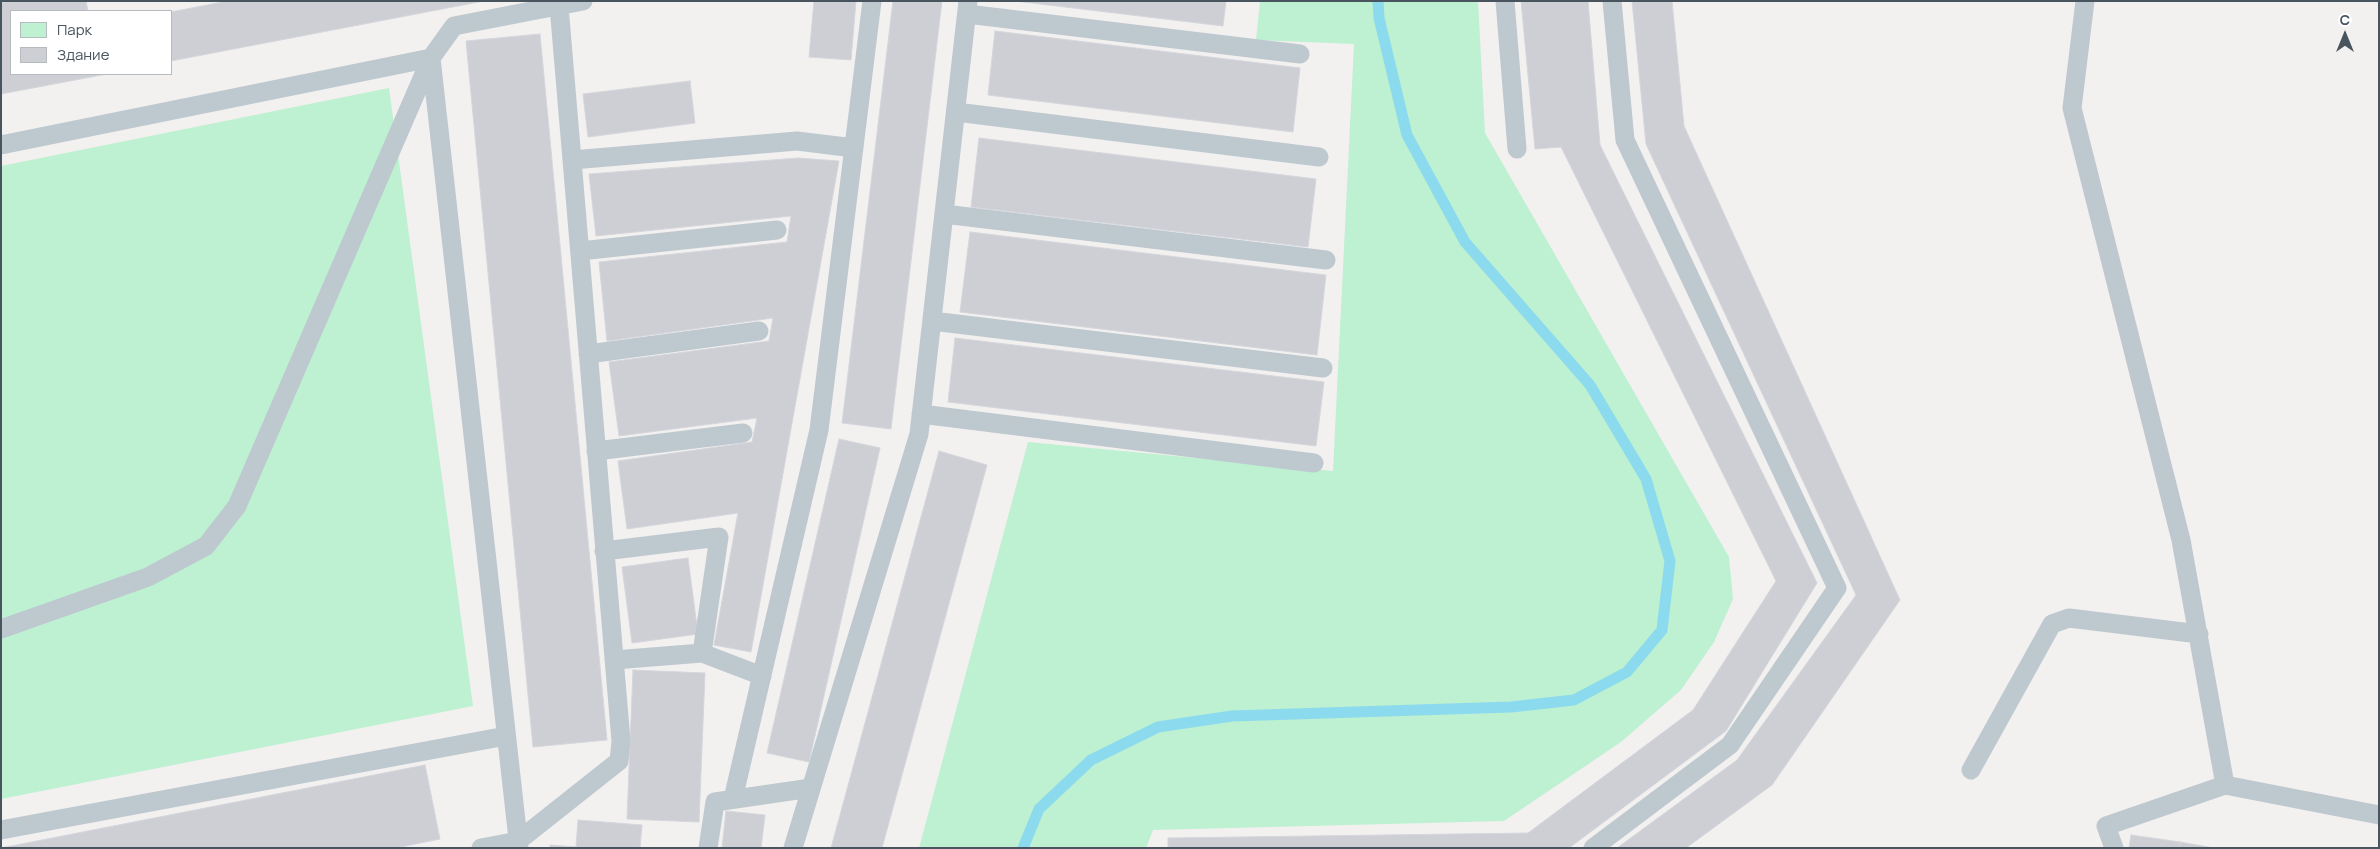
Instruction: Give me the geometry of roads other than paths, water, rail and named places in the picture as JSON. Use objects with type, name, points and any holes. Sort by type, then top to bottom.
[{"type":"lane","points":[[1,629],[148,577],[206,546],[237,506],[431,58],[454,26],[584,1]]},
{"type":"lane","points":[[733,799],[819,430],[872,1]]},
{"type":"lane","points":[[1505,1],[1517,149]]},
{"type":"lane","points":[[1593,848],[1730,746],[1837,588],[1625,140],[1612,1]]},
{"type":"lane","points":[[2085,1],[2072,108],[2181,540],[2225,785]]},
{"type":"lane","points":[[481,848],[518,844],[619,761],[621,741],[559,6]]},
{"type":"lane","points":[[793,848],[919,434],[967,7],[1300,54]]},
{"type":"lane","points":[[1,145],[431,58]]},
{"type":"lane","points":[[431,58],[518,844]]},
{"type":"lane","points":[[956,112],[1319,156]]},
{"type":"lane","points":[[572,160],[796,141],[854,148]]},
{"type":"lane","points":[[944,214],[1326,260]]},
{"type":"lane","points":[[580,251],[777,230]]},
{"type":"lane","points":[[932,321],[1323,368]]},
{"type":"lane","points":[[588,354],[759,332]]},
{"type":"lane","points":[[921,414],[1314,463]]},
{"type":"lane","points":[[596,451],[743,432]]},
{"type":"lane","points":[[604,551],[719,537],[702,653]]},
{"type":"lane","points":[[1971,770],[2052,624],[2069,618],[2199,634]]},
{"type":"lane","points":[[614,660],[702,653],[762,676]]},
{"type":"lane","points":[[1,830],[506,736]]},
{"type":"lane","points":[[2114,848],[2106,826],[2225,785],[2379,816]]},
{"type":"lane","points":[[708,848],[715,802],[812,788]]},
{"type":"waterway","points":[[1023,848],[1039,809],[1091,760],[1158,727],[1232,716],[1511,707],[1574,700],[1627,672],[1662,630],[1670,561],[1646,479],[1590,385],[1465,242],[1407,135],[1379,18],[1378,1]]}]
